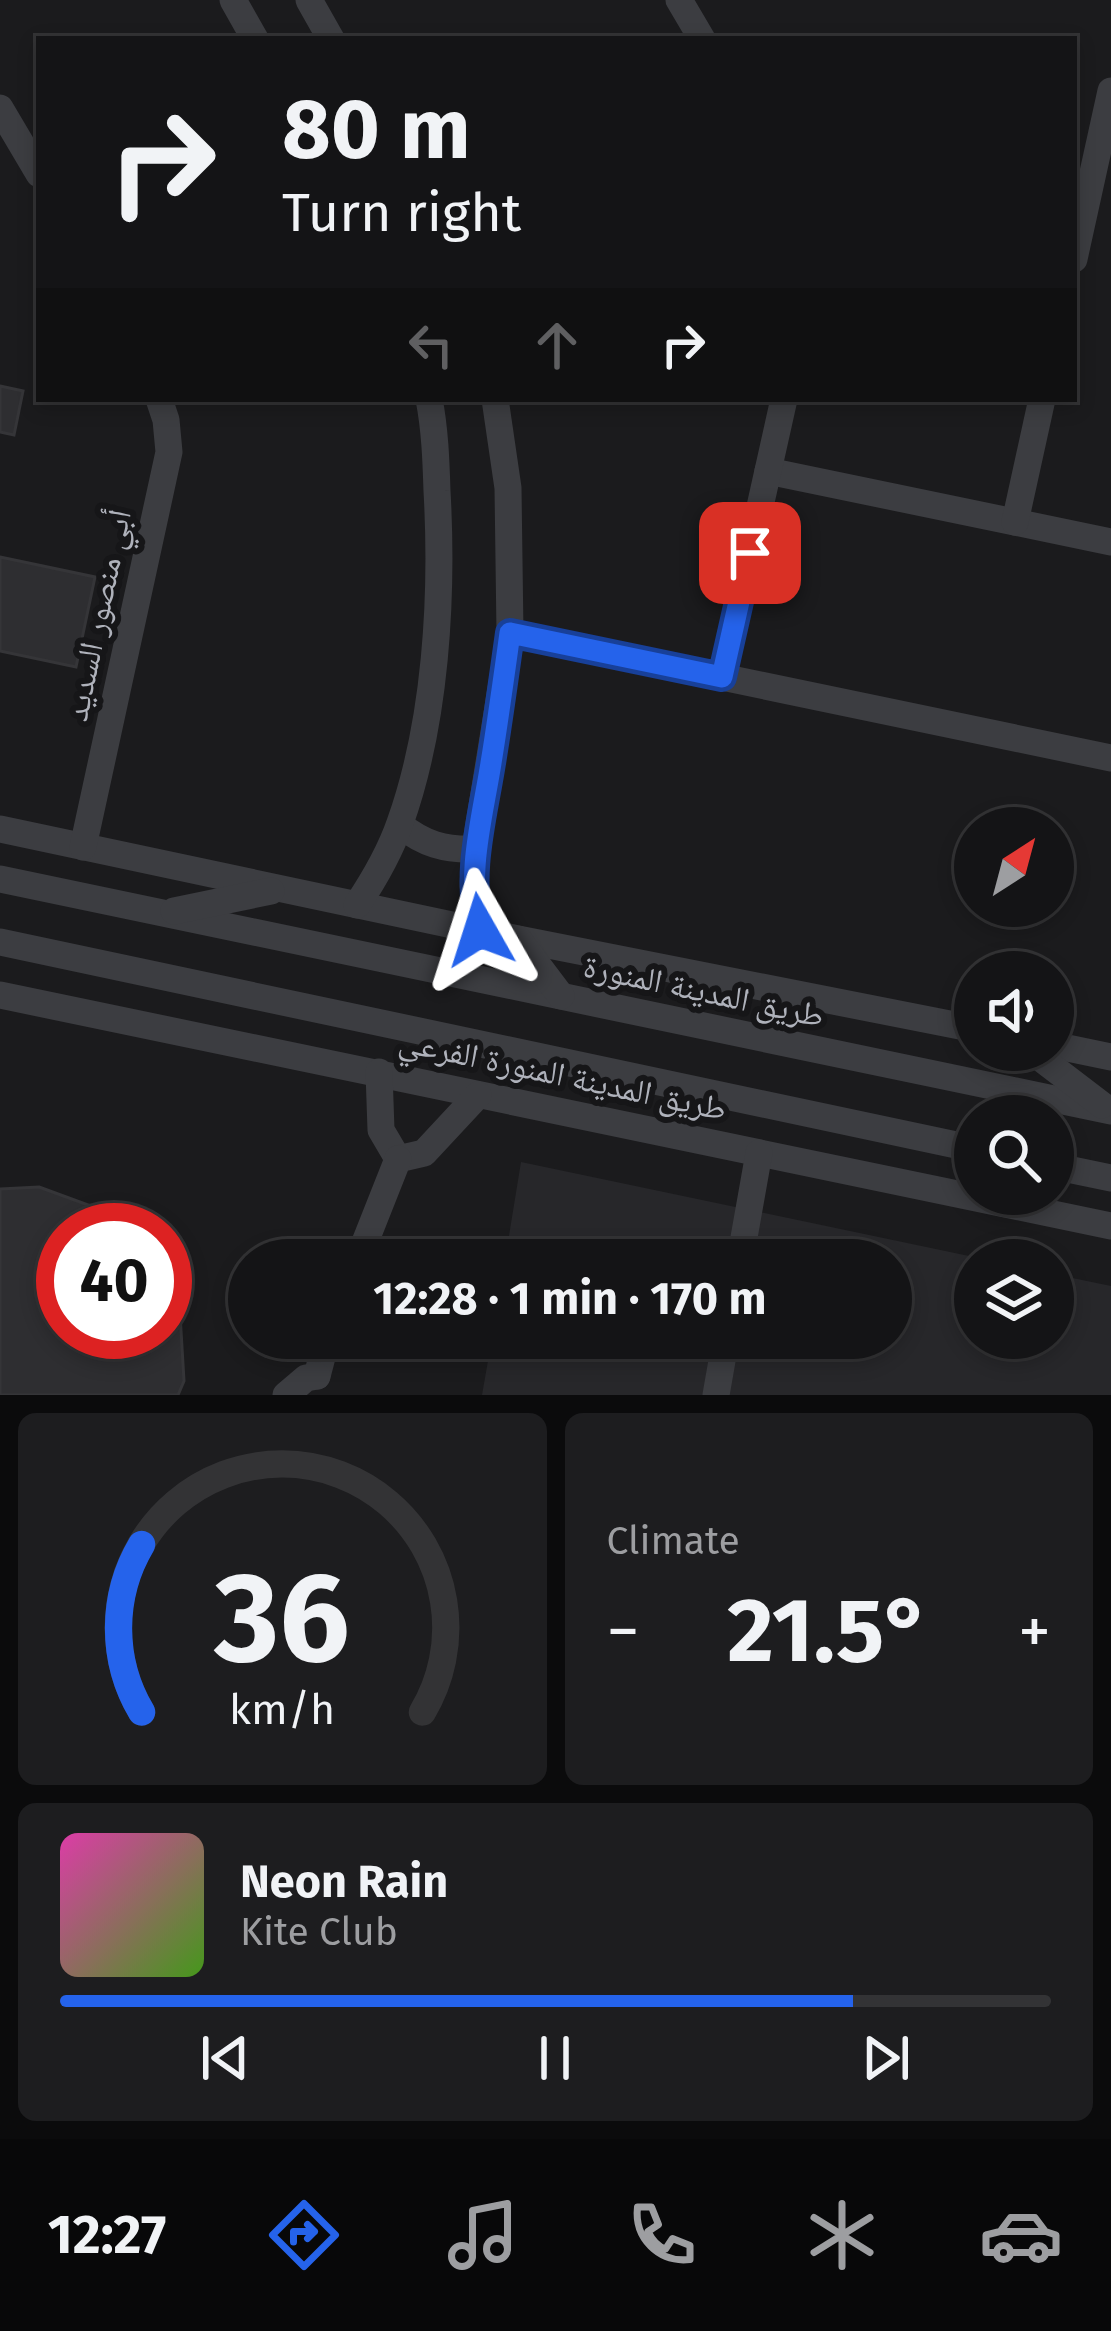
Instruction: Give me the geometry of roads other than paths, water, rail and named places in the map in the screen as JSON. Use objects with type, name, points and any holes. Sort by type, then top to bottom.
[{"type":"street","points":[[233,0],[253,36]]},
{"type":"street","points":[[309,0],[329,36]]},
{"type":"street","points":[[679,0],[700,36]]},
{"type":"street","points":[[1077,246],[1111,91]]},
{"type":"street","points":[[0,108],[36,169]]},
{"type":"street","points":[[1077,128],[1103,133]]},
{"type":"street","name":"أبي منصور السديد","points":[[83,847],[169,452],[160,402]]},
{"type":"street","points":[[357,904],[382,866],[400,825],[416,774],[430,687],[439,594],[439,515],[430,402]]},
{"type":"street","points":[[480,930],[473,886],[475,849],[510,633],[508,488],[495,402]]},
{"type":"street","points":[[722,677],[783,402]]},
{"type":"street","points":[[1015,522],[1041,402]]},
{"type":"street","points":[[768,471],[1111,542]]},
{"type":"street","points":[[510,633],[1111,758]]},
{"type":"street","points":[[400,825],[442,849],[475,849]]},
{"type":"street","points":[[0,830],[954,1025]]},
{"type":"street","name":"طريق المدينة المنورة","points":[[0,879],[1110,1111]]},
{"type":"street","points":[[163,913],[281,889]]},
{"type":"street","points":[[518,939],[561,996]]},
{"type":"street","points":[[0,942],[954,1145]]},
{"type":"street","name":"طريق المدينة المنورة الفرعي","points":[[0,995],[954,1193]]},
{"type":"street","points":[[1074,1049],[1111,1057]]},
{"type":"street","points":[[1058,1071],[1110,1111]]},
{"type":"street","points":[[379,1072],[381,1130],[398,1160]]},
{"type":"street","points":[[398,1160],[424,1153],[478,1094]]},
{"type":"street","points":[[744,1239],[759,1153]]},
{"type":"street","points":[[366,1239],[398,1160]]},
{"type":"street","points":[[1074,1170],[1109,1178]]},
{"type":"street","points":[[1074,1184],[1109,1178]]},
{"type":"street","name":"طريق المدينة المنورة الفرعي","points":[[1058,1215],[1111,1226]]},
{"type":"street","points":[[716,1395],[722,1359]]},
{"type":"street","points":[[286,1395],[306,1378],[324,1386]]}]
